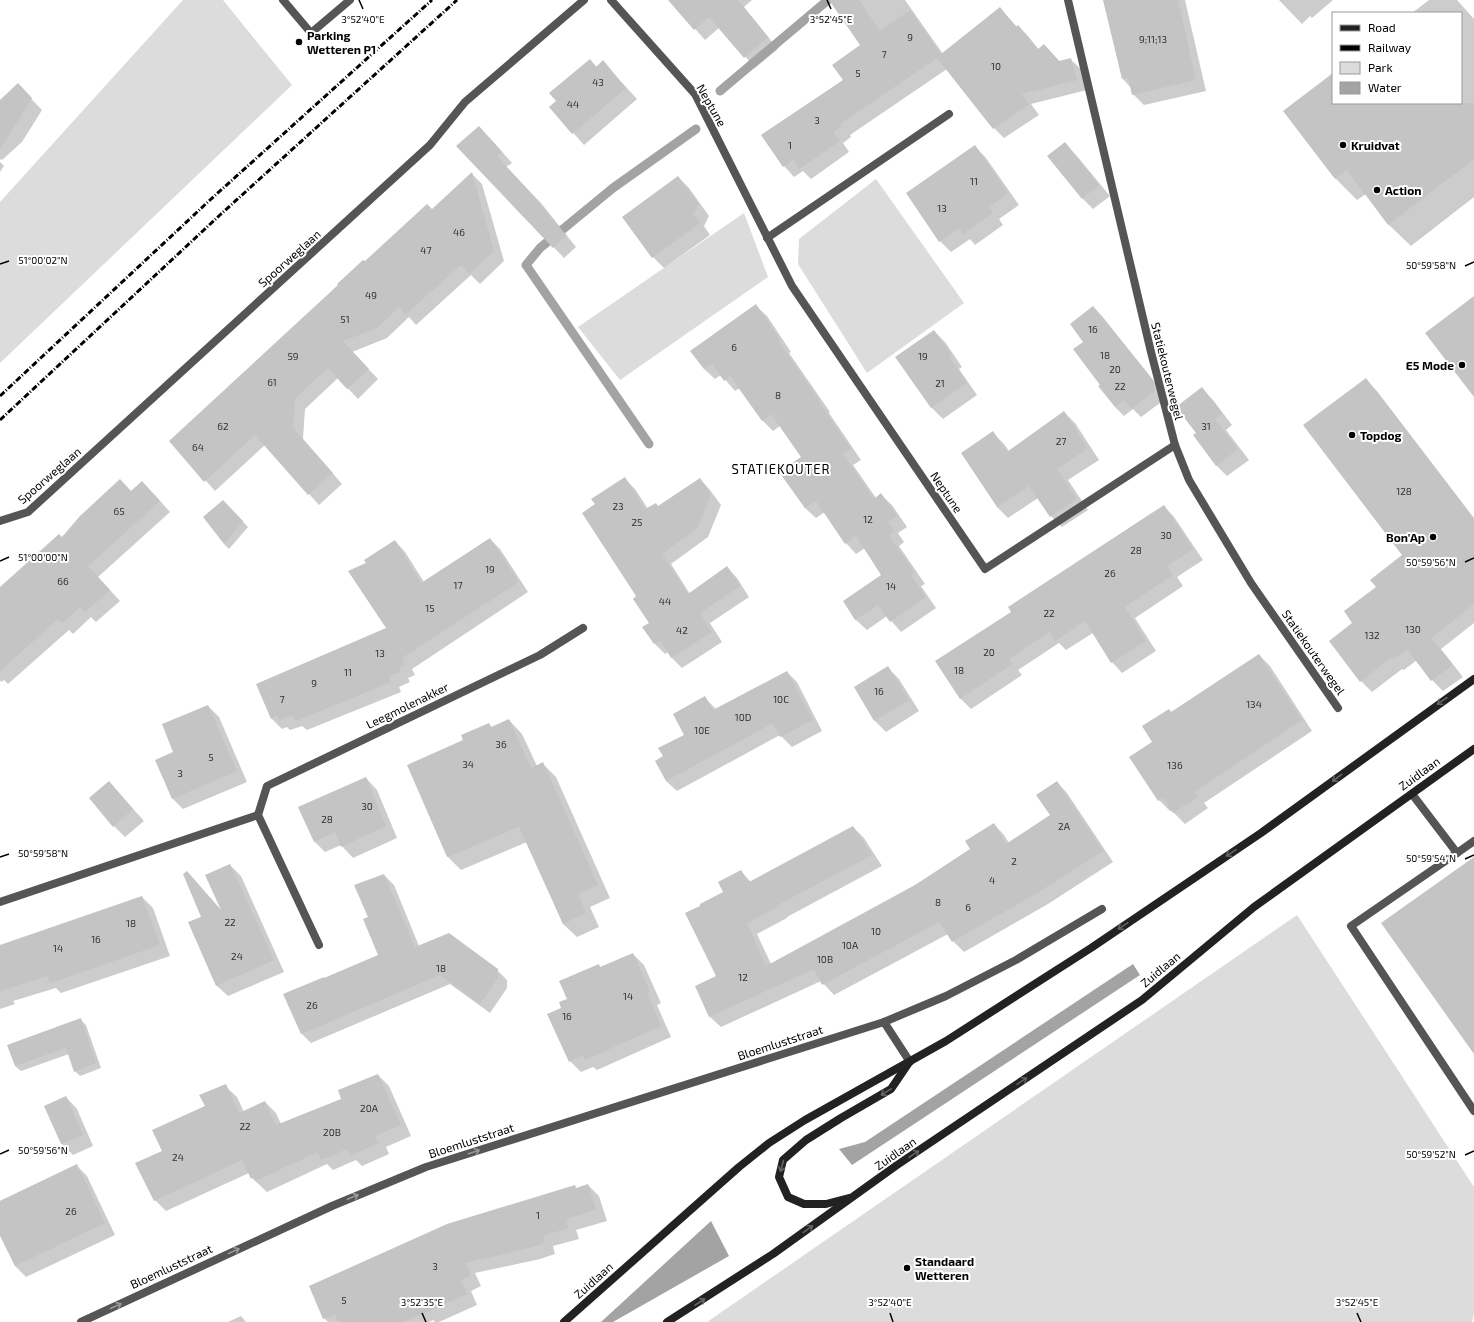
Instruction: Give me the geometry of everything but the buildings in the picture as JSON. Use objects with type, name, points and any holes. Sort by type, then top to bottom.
[{"type":"main road","name":"Zuidlaan","points":[[564,1322],[769,1143],[805,1120],[910,1062],[1090,948],[1254,837],[1474,679]]},
{"type":"main road","name":"Zuidlaan","points":[[667,1322],[773,1254],[897,1166],[1142,1000],[1254,907],[1474,749]]},
{"type":"main road","name":"Zuidlaan","points":[[854,1196],[826,1204],[804,1204],[788,1197],[779,1177],[783,1160],[806,1140],[891,1089],[910,1062]]},
{"type":"street","points":[[283,0],[311,33],[350,0]]},
{"type":"street","name":"Spoorweglaan","points":[[0,521],[28,512],[430,145],[465,102],[584,0]]},
{"type":"street","name":"Neptune","points":[[611,0],[695,94],[792,286],[985,569],[1174,445]]},
{"type":"street","name":"Statiekouterwegel","points":[[1068,0],[1150,352],[1174,445],[1189,480],[1251,582],[1338,708]]},
{"type":"street","points":[[767,238],[949,114]]},
{"type":"street","name":"Leegmolenakker","points":[[258,815],[267,786],[540,654],[583,628]]},
{"type":"street","points":[[1412,794],[1457,853]]},
{"type":"street","points":[[0,902],[258,815],[319,945]]},
{"type":"street","points":[[1474,841],[1351,926],[1474,1111]]},
{"type":"street","name":"Bloemluststraat","points":[[81,1322],[318,1212],[426,1167],[884,1022],[946,996],[1016,960],[1102,909]]},
{"type":"street","points":[[884,1022],[910,1062]]},
{"type":"green space","points":[[183,0],[223,0],[292,85],[0,363],[0,202]]},
{"type":"green space","points":[[876,179],[964,303],[867,373],[798,264],[799,239]]},
{"type":"green space","points":[[744,213],[768,277],[620,380],[578,327]]},
{"type":"green space","points":[[1297,915],[1474,1187],[1474,1313],[1472,1322],[707,1322]]},
{"type":"water","points":[[1133,964],[1140,975],[852,1165],[839,1149],[865,1142]]},
{"type":"water","points":[[711,1221],[729,1256],[613,1322],[601,1322]]},
{"type":"waterway","points":[[720,91],[828,0]]},
{"type":"waterway","points":[[649,444],[526,265],[540,248],[613,188],[696,129]]},
{"type":"railway","points":[[0,396],[210,200],[432,0]]},
{"type":"railway","points":[[0,420],[221,214],[457,0]]},
{"type":"place","name":"Parking Wetteren P1","points":[[299,42]]},
{"type":"place","name":"Kruidvat","points":[[1343,145]]},
{"type":"place","name":"Action","points":[[1377,190]]},
{"type":"place","name":"E5 Mode","points":[[1462,365]]},
{"type":"place","name":"Topdog","points":[[1352,435]]},
{"type":"place","name":"Bon'Ap","points":[[1433,537]]},
{"type":"place","name":"Standaard Wetteren","points":[[907,1268]]},
{"type":"district","name":"STATIEKOUTER","points":[[781,469]]}]
